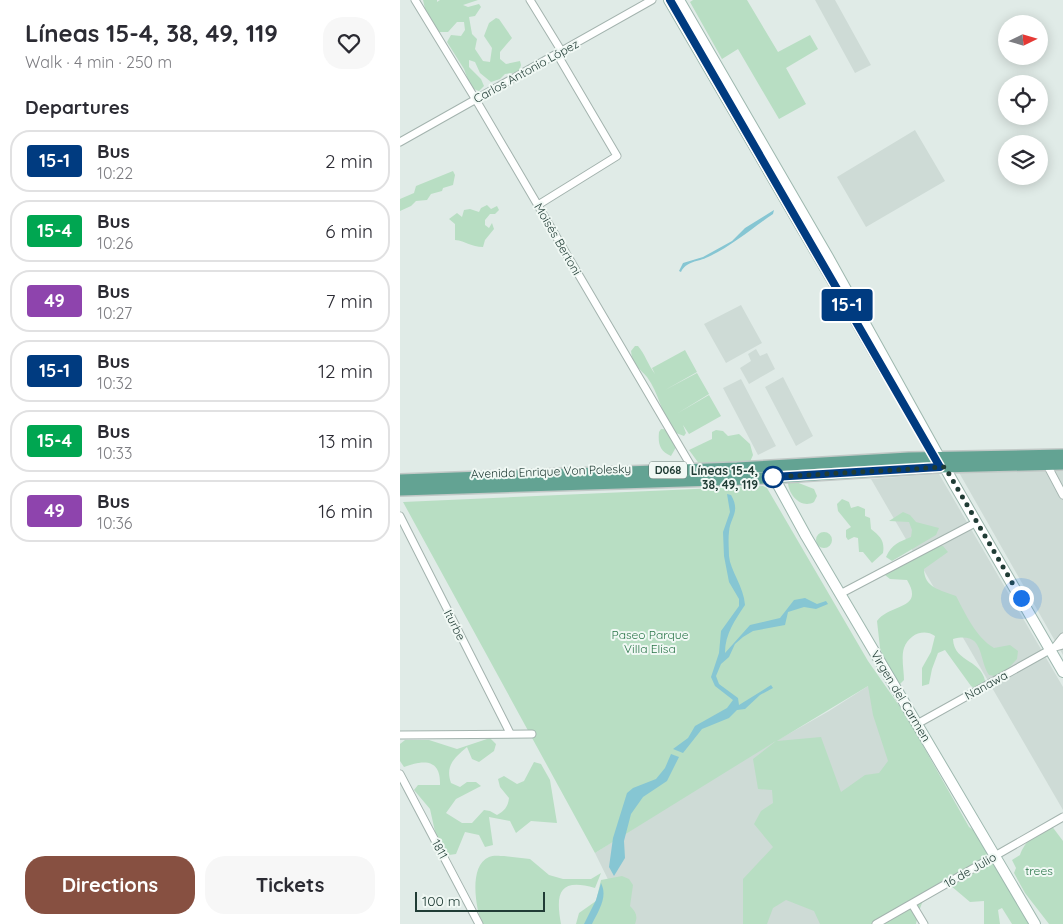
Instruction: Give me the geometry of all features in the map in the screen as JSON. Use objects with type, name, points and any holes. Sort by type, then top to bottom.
[{"type":"main road","points":[[670,0],[729,95],[940,462],[1056,647],[1063,672]]},
{"type":"main road","points":[[679,0],[729,95]]},
{"type":"main road","name":"Avenida Enrique Von Polesky","points":[[1045,460],[1063,455]]},
{"type":"main road","name":"Avenida Enrique Von Polesky","points":[[400,480],[454,483],[699,480],[770,472],[940,462],[1045,460],[1063,464]]},
{"type":"main road","name":"Avenida Enrique Von Polesky","points":[[400,490],[454,483],[693,469],[770,472]]},
{"type":"main road","name":"Virgen del Carmen","points":[[770,472],[840,594],[1036,924]]},
{"type":"street","name":"Moisés Bertoni","points":[[415,0],[476,100],[699,480]]},
{"type":"street","points":[[530,0],[617,156],[538,205]]},
{"type":"street","name":"Carlos Antonio López","points":[[400,142],[652,0]]},
{"type":"street","points":[[1045,460],[1063,495]]},
{"type":"street","name":"Iturbe","points":[[400,516],[510,733]]},
{"type":"street","points":[[840,594],[977,522]]},
{"type":"street","name":"Nanawa","points":[[917,724],[1056,647],[1063,637]]},
{"type":"street","points":[[400,735],[532,734]]},
{"type":"street","name":"1811","points":[[400,774],[479,924]]},
{"type":"street","name":"16 de Julio","points":[[876,924],[1063,817]]},
{"type":"street","points":[[912,904],[924,924]]},
{"type":"shaded area","points":[[815,0],[835,0],[871,65],[855,73]]},
{"type":"shaded area","points":[[915,130],[945,181],[866,227],[837,177]]},
{"type":"shaded area","points":[[741,305],[762,343],[726,363],[704,324]]},
{"type":"shaded area","points":[[756,349],[760,356],[767,353],[775,369],[749,384],[740,368],[751,361],[748,354]]},
{"type":"shaded area","points":[[783,377],[813,436],[796,446],[765,387]]},
{"type":"shaded area","points":[[741,379],[776,446],[758,455],[723,388]]},
{"type":"shaded area","points":[[1063,467],[1063,655],[957,469]]},
{"type":"shaded area","points":[[939,474],[1063,687],[1063,810],[871,479]]},
{"type":"shaded area","points":[[879,679],[980,861],[870,924],[630,924],[595,853],[727,769],[829,711]]},
{"type":"green space","points":[[423,0],[437,0],[437,2],[440,0],[478,0],[463,5],[468,7],[479,4],[481,7],[475,16],[469,17],[472,34],[477,39],[475,49],[483,61],[490,62],[492,48],[484,36],[489,23],[496,18],[499,19],[512,38],[500,52],[500,59],[506,64],[520,61],[519,72],[505,74],[500,79],[491,82],[480,73],[475,62],[469,60],[469,67],[481,79],[484,86],[479,91],[471,88],[464,69],[447,42],[451,35],[461,36],[465,30],[464,22],[457,22],[448,32],[438,32],[426,13]]},
{"type":"green space","points":[[693,0],[747,0],[778,52],[810,35],[818,49],[786,68],[806,104],[779,119],[738,49],[722,59],[690,2]]},
{"type":"green space","points":[[453,171],[455,175],[453,185],[431,194],[427,200],[416,201],[411,206],[400,211],[400,199],[414,193],[416,186]]},
{"type":"green space","points":[[487,205],[491,209],[497,206],[499,210],[495,214],[490,214],[485,220],[485,225],[489,228],[492,223],[494,229],[485,240],[483,247],[455,240],[455,224],[449,219],[457,213],[462,217],[464,210],[470,209],[479,212],[481,208]]},
{"type":"green space","points":[[635,346],[638,346],[655,374],[652,368],[685,350],[697,372],[665,390],[697,373],[709,394],[678,413],[709,395],[721,416],[689,434],[683,425],[686,433],[684,436],[676,433],[679,442],[671,456],[664,452],[660,446],[659,432],[661,429],[674,430],[651,383],[636,366],[631,351]]},
{"type":"green space","points":[[716,430],[723,431],[728,436],[739,434],[750,444],[753,455],[749,464],[739,468],[726,462],[700,465],[689,450],[712,439],[712,432]]},
{"type":"green space","points":[[791,480],[814,489],[817,496],[814,502],[805,504],[797,500],[789,488],[788,483]]},
{"type":"green space","name":"Paseo Parque Villa Elisa","points":[[763,486],[767,488],[868,661],[905,714],[969,827],[992,844],[1000,872],[1020,909],[1034,924],[1012,924],[1002,908],[998,910],[1000,924],[984,924],[984,901],[970,902],[944,880],[937,884],[924,898],[916,924],[820,924],[814,911],[786,900],[773,908],[767,924],[743,924],[743,879],[773,847],[754,824],[761,811],[773,803],[772,790],[758,789],[753,759],[776,741],[595,853],[403,502]],"holes":[[[868,686],[873,715],[888,761],[879,773],[865,775],[841,792],[821,737],[777,741]]]},
{"type":"green space","points":[[842,499],[849,502],[851,508],[858,506],[865,509],[865,516],[870,518],[871,529],[881,539],[883,553],[872,563],[863,552],[859,552],[858,538],[854,537],[848,540],[846,537],[846,530],[851,527],[838,511],[837,504]]},
{"type":"green space","points":[[903,512],[910,515],[916,522],[939,528],[936,535],[892,561],[886,557],[893,546],[911,537],[912,530],[909,522],[889,521]]},
{"type":"green space","points":[[824,532],[830,534],[832,540],[830,546],[824,548],[818,546],[816,540],[818,534]]},
{"type":"green space","points":[[943,546],[948,552],[924,569],[927,580],[939,590],[956,596],[972,625],[982,638],[994,648],[1010,645],[1018,651],[1017,659],[1000,677],[989,675],[976,643],[971,639],[953,639],[958,653],[980,670],[986,686],[978,691],[971,686],[945,650],[938,653],[929,684],[922,686],[922,668],[931,652],[935,636],[926,633],[917,634],[909,639],[904,648],[904,680],[896,688],[880,648],[877,621],[883,615],[904,605],[912,597],[907,580],[890,579],[885,575],[895,563],[911,554]]},
{"type":"green space","points":[[490,738],[496,744],[494,751],[479,762],[472,759],[467,747],[452,763],[449,772],[451,783],[460,787],[467,782],[476,782],[481,786],[456,799],[446,813],[462,823],[472,823],[484,810],[497,815],[508,804],[509,798],[500,787],[498,779],[504,776],[517,784],[524,781],[534,762],[541,764],[550,780],[557,823],[531,821],[516,833],[510,821],[489,817],[493,845],[485,847],[479,835],[465,832],[456,854],[449,855],[436,836],[430,809],[414,790],[418,785],[440,785],[440,776],[434,766],[429,763],[424,762],[404,767],[400,761],[400,744],[405,740],[429,740],[457,749]]},
{"type":"green space","name":"trees","points":[[1051,825],[1063,841],[1063,924],[1049,924],[1025,893],[1014,873],[1016,868],[1012,860],[1020,855],[1028,841],[1037,832]]},
{"type":"green space","points":[[504,856],[530,859],[549,875],[563,879],[591,879],[601,873],[595,888],[574,885],[563,890],[559,903],[561,924],[482,924],[475,888],[478,869],[482,862],[489,857]]},
{"type":"green space","points":[[622,876],[629,879],[633,885],[630,906],[636,914],[635,924],[576,924],[579,913],[596,901],[601,880]]},
{"type":"water","points":[[774,210],[773,214],[725,248],[689,264],[681,272],[679,271],[683,263],[703,257],[732,241],[745,228]]},
{"type":"water","points":[[727,494],[731,495],[735,506],[729,532],[729,556],[745,605],[729,633],[725,653],[750,625],[780,618],[794,600],[805,598],[817,604],[826,601],[828,604],[816,609],[804,607],[788,612],[785,625],[753,631],[735,644],[729,657],[721,664],[716,676],[719,684],[738,698],[739,705],[771,685],[773,688],[760,695],[745,709],[737,710],[729,718],[702,729],[683,753],[673,749],[688,738],[695,726],[727,708],[733,700],[715,686],[711,677],[719,653],[721,631],[739,606],[739,599],[729,582],[724,556],[723,532],[730,512]]},
{"type":"water","points":[[671,754],[679,757],[667,781],[643,797],[631,814],[624,841],[625,858],[614,876],[609,867],[613,838],[627,793],[633,788],[656,779],[665,768]]},
{"type":"water","points":[[601,883],[604,893],[600,909],[592,924],[584,924],[596,900]]},
{"type":"bus line","name":"15-1","points":[[670,0],[940,467],[773,477]]},
{"type":"place","name":"Líneas 15-4, 38, 49, 119","points":[[773,477]]},
{"type":"route","points":[[773,477],[945,467],[1021,598]]}]
